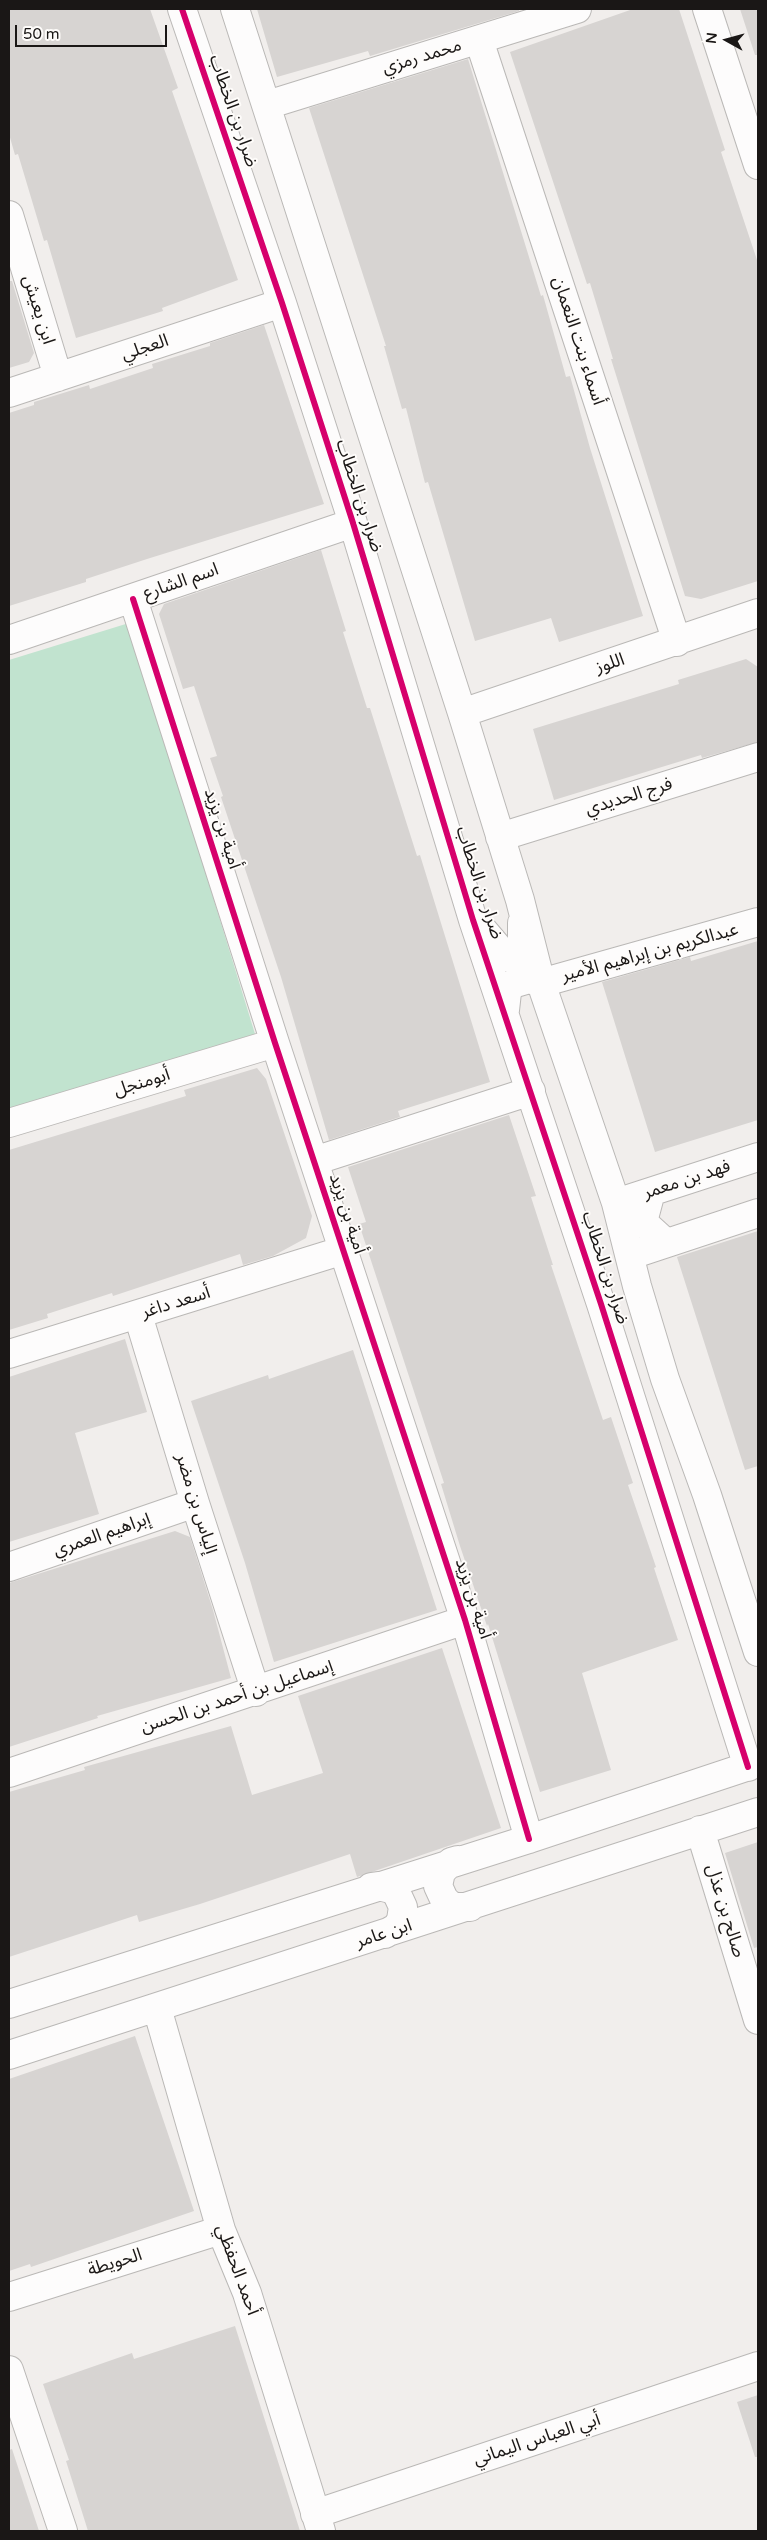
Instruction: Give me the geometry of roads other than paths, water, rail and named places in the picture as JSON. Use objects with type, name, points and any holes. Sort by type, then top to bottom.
[{"type":"street","name":"ضرار بن الخطاب","points":[[182,9],[282,303],[353,523],[473,920],[505,1010],[633,1405],[753,1765]]},
{"type":"street","name":"ضرار بن الخطاب","points":[[234,9],[267,105],[462,714],[520,900],[541,982],[616,1203],[631,1255],[644,1320],[643,1331],[637,1335],[617,1333],[601,1304]]},
{"type":"street","name":"محمد رمزي","points":[[267,105],[577,9]]},
{"type":"street","points":[[707,9],[758,166]]},
{"type":"street","name":"أسماء بنت النعمان","points":[[479,40],[677,642]]},
{"type":"street","name":"ابن يعيش","points":[[9,215],[58,376]]},
{"type":"street","name":"العجلي","points":[[9,393],[282,303]]},
{"type":"street","name":"اسم الشارع","points":[[9,640],[353,523]]},
{"type":"street","name":"أمية بن يزيد","points":[[133,599],[275,1043],[465,1620],[529,1839]]},
{"type":"street","name":"اللوز","points":[[462,714],[758,613]]},
{"type":"street","name":"فرج الحديدي","points":[[500,837],[758,757]]},
{"type":"street","name":"ضرار بن الخطاب","points":[[473,920],[490,936],[506,957],[522,952],[520,900]]},
{"type":"street","name":"عبدالكريم بن إبراهيم الأمير","points":[[541,982],[758,922]]},
{"type":"street","points":[[505,1010],[507,992],[512,984],[529,979],[541,982]]},
{"type":"street","name":"أبومنجل","points":[[9,1123],[275,1043]]},
{"type":"street","points":[[314,1161],[531,1091]]},
{"type":"street","name":"فهد بن معمر","points":[[616,1203],[758,1157]]},
{"type":"street","points":[[651,1192],[643,1222],[666,1243]]},
{"type":"street","points":[[631,1255],[758,1213]]},
{"type":"street","name":"أسعد داغر","points":[[9,1354],[344,1250]]},
{"type":"street","name":"ضرار بن الخطاب","points":[[637,1286],[665,1379],[707,1495],[758,1652]]},
{"type":"street","name":"إلياس بن مضر","points":[[138,1315],[195,1503],[256,1692]]},
{"type":"street","name":"ضرار بن الخطاب","points":[[633,1405],[631,1373],[644,1360],[665,1379]]},
{"type":"street","name":"إبراهيم العمري","points":[[9,1567],[195,1503]]},
{"type":"street","name":"إسماعيل بن أحمد بن الحسن","points":[[9,1773],[256,1692],[465,1620]]},
{"type":"street","points":[[470,1906],[455,1907],[449,1904],[444,1899],[438,1886],[441,1872],[451,1862],[529,1839],[753,1765]]},
{"type":"street","name":"ابن عامر","points":[[9,2055],[758,1812]]},
{"type":"street","name":"صالح بن عذل","points":[[700,1830],[758,2020]]},
{"type":"street","points":[[9,2004],[458,1860]]},
{"type":"street","points":[[371,1887],[378,1886],[392,1890],[397,1894],[403,1907],[401,1920],[397,1926],[385,1934]]},
{"type":"street","name":"أحمد الحفظي","points":[[156,2008],[221,2230],[247,2293],[318,2523]]},
{"type":"street","name":"الحويطة","points":[[9,2297],[221,2230]]},
{"type":"street","name":"أبي العباس اليماني","points":[[318,2523],[758,2366]]},
{"type":"street","points":[[9,2370],[63,2531]]}]
